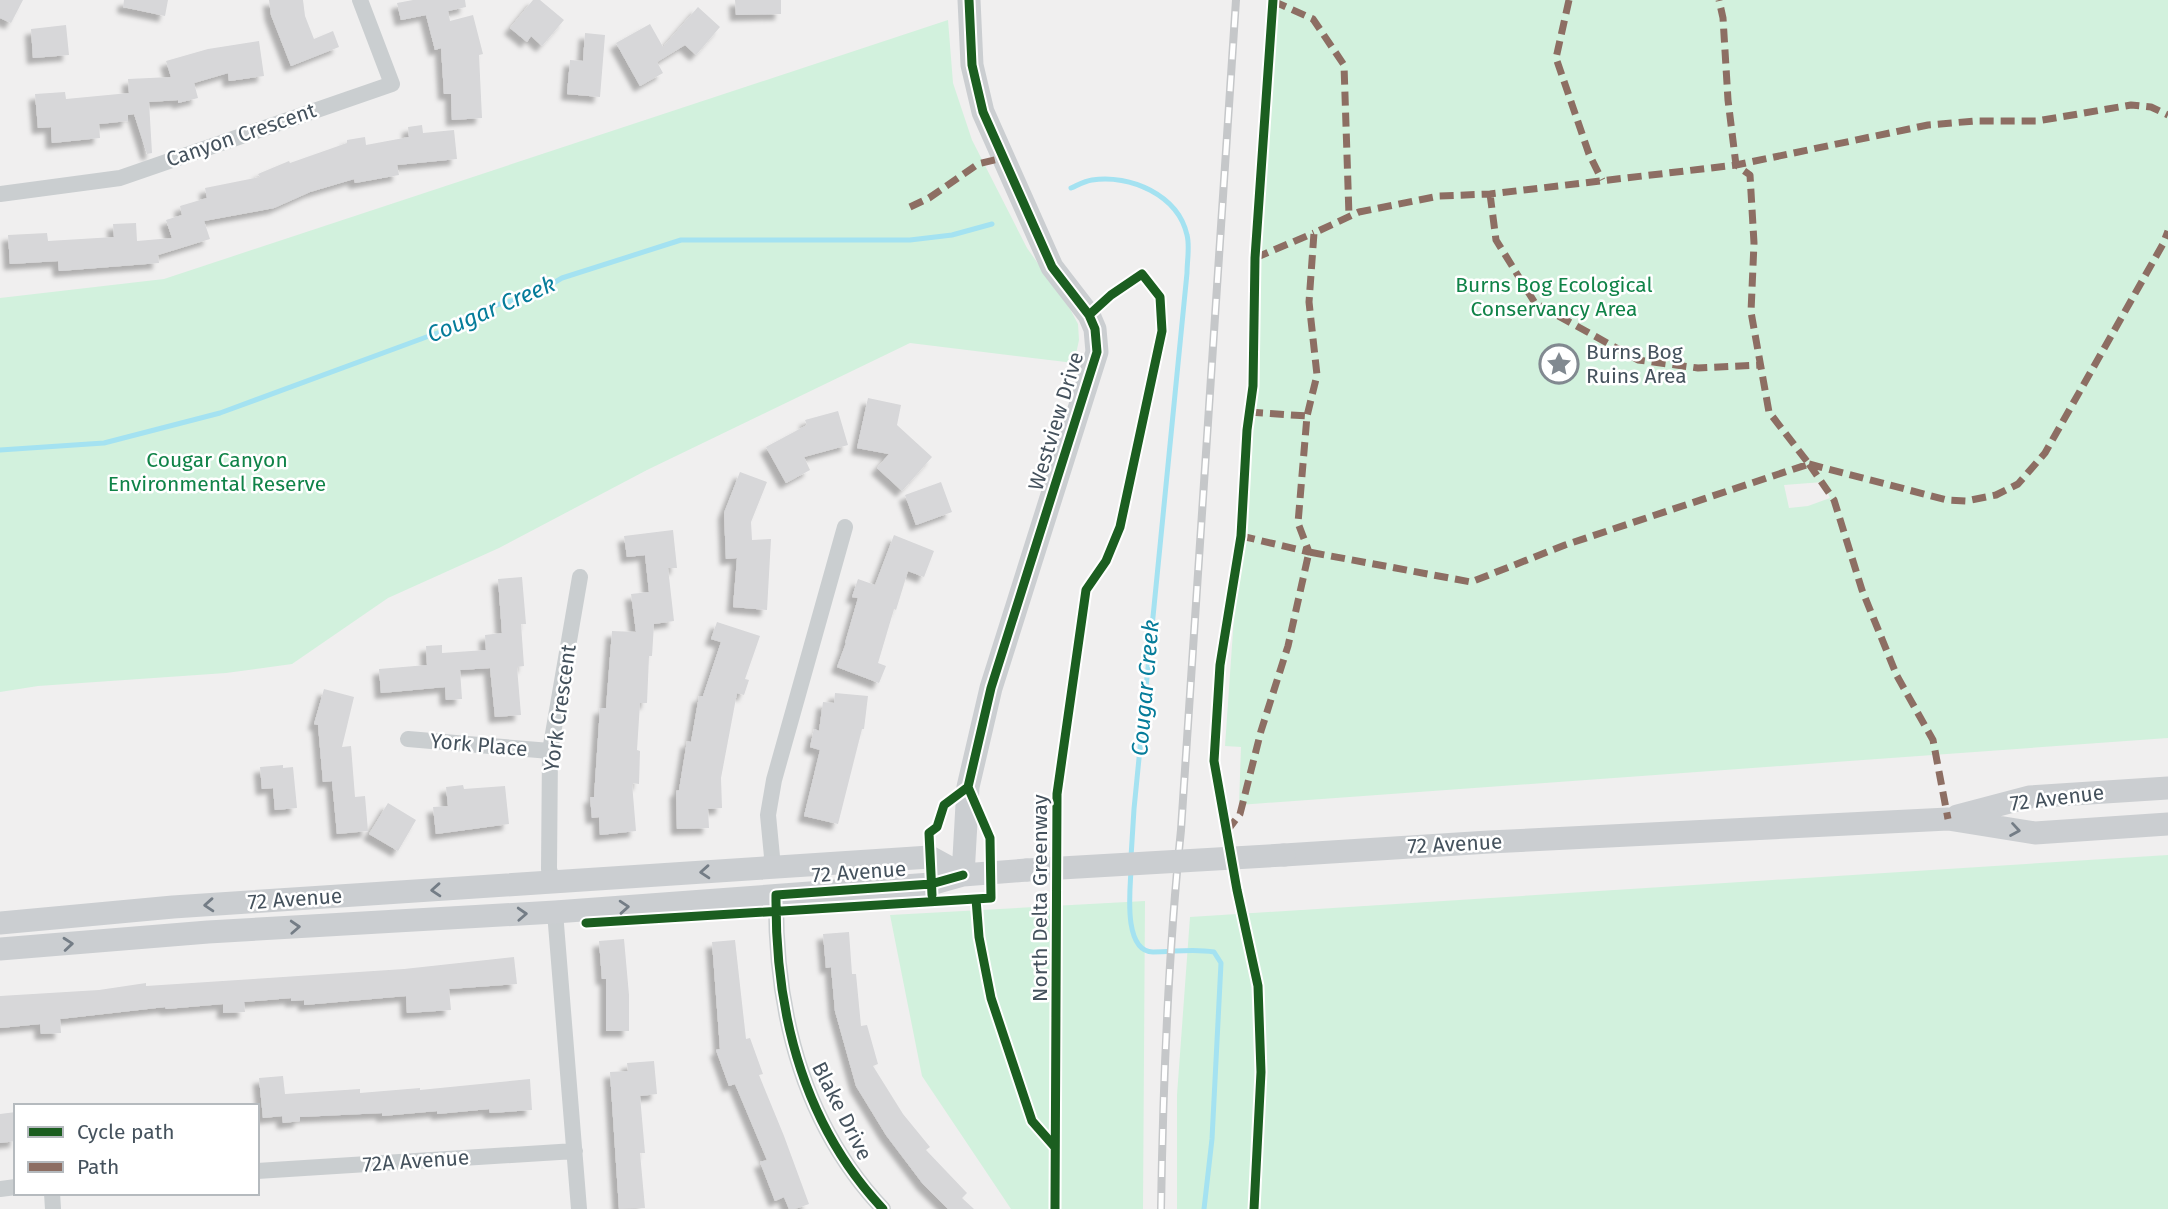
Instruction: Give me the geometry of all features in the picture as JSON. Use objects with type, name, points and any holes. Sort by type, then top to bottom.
[{"type":"main road","name":"Westview Drive","points":[[963,875],[968,787],[991,688],[1097,352],[1095,329],[1089,315],[1052,267],[983,112],[972,65],[969,0]]},
{"type":"main road","name":"72 Avenue","points":[[0,949],[208,932],[555,912],[931,884],[963,875],[1027,870],[1503,841],[1948,819],[2029,797],[2168,788]]},
{"type":"main road","name":"72 Avenue","points":[[1948,819],[2035,834],[2168,824]]},
{"type":"main road","name":"72 Avenue","points":[[0,923],[173,907],[930,857],[963,875]]},
{"type":"street","name":"Canyon Crescent","points":[[0,194],[120,178],[392,84],[360,0]]},
{"type":"street","points":[[773,867],[768,815],[774,780],[845,527]]},
{"type":"street","name":"York Crescent","points":[[553,882],[550,869],[550,751],[580,577]]},
{"type":"street","name":"York Place","points":[[408,739],[550,751]]},
{"type":"street","name":"Blake Drive","points":[[776,895],[786,1021],[797,1063],[804,1084],[840,1156],[873,1206]]},
{"type":"street","points":[[555,912],[579,1209]]},
{"type":"street","name":"72A Avenue","points":[[259,1171],[575,1151]]},
{"type":"green space","name":"Burns Bog Ecological Conservancy Area","points":[[1277,0],[2168,0],[2168,738],[1239,805],[1241,747],[1225,746]],"holes":[[[1823,482],[1830,498],[1808,506],[1789,508],[1784,485]]]},
{"type":"green space","name":"Cougar Canyon Environmental Reserve","points":[[948,20],[953,83],[972,140],[1027,248],[1078,324],[1079,340],[1074,363],[910,343],[647,470],[499,548],[388,598],[292,664],[226,673],[38,686],[0,692],[0,298],[164,279]]},
{"type":"green space","points":[[2168,855],[2168,1209],[1177,1209],[1177,1095],[1190,917]]},
{"type":"green space","points":[[1145,901],[1143,1209],[1011,1209],[922,1076],[890,915]]},
{"type":"building","points":[[0,0],[23,0],[11,23],[0,18]]},
{"type":"building","points":[[124,0],[168,0],[165,16],[123,7]]},
{"type":"building","points":[[269,0],[303,0],[305,16],[314,39],[333,31],[339,47],[291,66],[271,15]]},
{"type":"building","points":[[413,0],[465,0],[466,7],[448,11],[450,21],[473,15],[483,54],[479,55],[482,118],[452,120],[451,94],[444,94],[441,48],[435,50],[426,15],[401,20],[397,3]]},
{"type":"building","points":[[533,0],[540,0],[564,20],[542,46],[531,36],[527,42],[510,28]]},
{"type":"building","points":[[735,0],[781,0],[781,14],[736,15]]},
{"type":"building","points":[[698,7],[720,27],[696,55],[685,45],[657,62],[663,73],[640,86],[616,43],[650,24],[663,47]]},
{"type":"building","points":[[66,25],[69,55],[33,58],[31,29]]},
{"type":"building","points":[[585,33],[605,35],[600,97],[567,94],[570,60],[583,61]]},
{"type":"building","points":[[259,41],[264,76],[229,81],[228,73],[194,83],[198,98],[178,103],[178,100],[149,102],[152,153],[147,154],[134,114],[128,115],[128,121],[99,124],[100,138],[52,143],[51,127],[38,128],[35,94],[65,92],[66,99],[129,93],[128,79],[171,77],[166,61],[208,49]]},
{"type":"building","points":[[422,125],[423,133],[454,130],[457,159],[397,165],[399,175],[355,183],[354,179],[310,192],[274,208],[204,221],[210,239],[158,255],[159,263],[59,271],[58,261],[10,264],[8,235],[47,233],[48,241],[114,237],[113,224],[136,223],[137,241],[172,238],[166,220],[182,215],[180,206],[207,198],[205,188],[260,177],[258,174],[347,143],[347,140],[365,137],[366,145],[409,137],[408,127]]},
{"type":"building","points":[[868,398],[901,405],[897,425],[932,457],[902,491],[877,468],[889,454],[857,448]]},
{"type":"building","points":[[838,411],[848,445],[804,457],[810,470],[786,483],[766,447],[807,425],[805,420]]},
{"type":"building","points":[[740,472],[767,482],[751,522],[752,540],[771,539],[767,610],[733,607],[737,558],[726,559],[724,513]]},
{"type":"building","points":[[941,482],[952,512],[916,525],[905,495]]},
{"type":"building","points":[[673,530],[677,568],[668,568],[674,621],[654,624],[652,656],[649,656],[647,703],[640,703],[637,750],[640,751],[639,784],[632,783],[636,831],[600,835],[599,817],[592,818],[590,797],[594,797],[600,708],[606,708],[612,631],[636,632],[631,594],[649,592],[645,555],[627,557],[624,536]]},
{"type":"building","points":[[894,535],[934,551],[924,577],[908,571],[878,663],[886,666],[879,683],[837,667],[858,598],[852,597],[858,579],[875,585]]},
{"type":"building","points":[[522,577],[526,624],[521,624],[524,666],[517,667],[521,715],[495,717],[490,668],[460,670],[462,699],[446,700],[445,687],[381,693],[379,669],[427,665],[426,646],[442,645],[442,653],[486,650],[485,635],[502,633],[498,579]]},
{"type":"building","points":[[717,622],[760,636],[745,679],[749,680],[744,695],[737,693],[721,778],[722,808],[708,809],[709,828],[677,829],[676,791],[679,790],[687,741],[691,742],[699,696],[703,696],[721,642],[711,639]]},
{"type":"building","points":[[324,689],[354,697],[342,747],[351,746],[355,797],[365,796],[368,831],[337,834],[332,781],[323,782],[318,725],[314,724]]},
{"type":"building","points":[[835,693],[868,696],[864,729],[838,824],[804,816],[820,750],[810,747],[814,729],[819,731],[823,702],[834,703]]},
{"type":"building","points":[[283,765],[283,768],[293,767],[297,808],[275,810],[273,788],[262,789],[260,767]]},
{"type":"building","points":[[463,785],[464,789],[505,786],[509,824],[436,834],[433,807],[448,806],[446,787]]},
{"type":"building","points":[[388,803],[416,820],[398,851],[369,834]]},
{"type":"building","points":[[849,932],[852,974],[856,974],[861,1026],[867,1025],[878,1064],[873,1066],[903,1114],[930,1147],[926,1150],[967,1193],[962,1198],[974,1209],[948,1209],[923,1184],[886,1135],[856,1086],[835,1011],[831,967],[826,968],[823,934]]},
{"type":"building","points":[[624,939],[629,1031],[606,1031],[606,979],[602,979],[599,941]]},
{"type":"building","points":[[735,940],[746,1039],[750,1038],[763,1074],[759,1075],[809,1204],[795,1209],[789,1209],[784,1197],[775,1201],[760,1162],[767,1160],[735,1084],[729,1086],[716,1050],[720,1049],[712,942]]},
{"type":"building","points":[[514,957],[517,984],[449,989],[451,1010],[407,1013],[406,996],[304,1005],[304,1000],[291,1001],[291,998],[244,1002],[245,1012],[223,1013],[223,1004],[165,1007],[60,1019],[61,1033],[41,1034],[40,1024],[0,1028],[0,996],[99,990],[146,983],[146,986],[404,969]]},
{"type":"building","points":[[654,1061],[657,1094],[640,1096],[645,1153],[640,1153],[645,1208],[619,1209],[610,1072],[628,1071],[627,1063]]},
{"type":"building","points":[[283,1076],[285,1094],[360,1089],[360,1093],[420,1090],[530,1079],[532,1110],[490,1113],[489,1109],[437,1114],[437,1111],[382,1116],[382,1113],[300,1117],[300,1121],[283,1123],[282,1116],[263,1118],[259,1078]]},
{"type":"building","points":[[14,1112],[14,1141],[0,1143],[0,1114]]},
{"type":"waterway","name":"Cougar Creek","points":[[1071,188],[1089,181],[1107,179],[1122,180],[1150,190],[1174,209],[1182,221],[1188,239],[1187,273],[1131,857]]},
{"type":"waterway","name":"Cougar Creek","points":[[0,450],[104,443],[220,413],[440,332],[489,307],[533,295],[562,278],[681,240],[910,240],[952,235],[992,224]]},
{"type":"waterway","name":"Cougar Creek","points":[[1131,870],[1130,918],[1137,942],[1143,949],[1153,952],[1214,952],[1221,963],[1212,1139],[1204,1209]]},
{"type":"railway","points":[[1161,1209],[1169,972],[1181,830],[1236,0]]},
{"type":"marked path","points":[[1569,0],[1556,58],[1589,154],[1602,180]]},
{"type":"marked path","points":[[1227,831],[1240,814],[1261,731],[1288,646],[1309,552],[1471,582],[1565,545],[1809,464],[1769,412],[1751,312],[1754,243],[1750,175],[1736,165],[1728,100],[1723,18],[1719,0]]},
{"type":"marked path","points":[[1273,1],[1313,19],[1344,65],[1349,216]]},
{"type":"marked path","points":[[1241,536],[1309,552],[1298,523],[1307,416],[1317,375],[1309,302],[1314,233],[1359,212],[1439,196],[1490,194],[1736,165],[1928,125],[1975,121],[2037,121],[2131,105],[2151,107],[2168,115]]},
{"type":"marked path","points":[[910,207],[929,198],[978,164],[1003,158]]},
{"type":"marked path","points":[[1490,194],[1496,240],[1535,303],[1638,360],[1698,368],[1760,365]]},
{"type":"marked path","points":[[1809,464],[1947,500],[1966,501],[1996,495],[2018,484],[2045,453],[2168,231]]},
{"type":"marked path","points":[[1255,258],[1314,233]]},
{"type":"marked path","points":[[1249,412],[1307,416]]},
{"type":"marked path","points":[[1809,464],[1834,500],[1862,590],[1897,676],[1933,740],[1948,819]]},
{"type":"cycle path","points":[[968,787],[991,688],[1097,352],[1095,329],[1089,315],[1052,267],[983,112],[972,65],[969,0]]},
{"type":"cycle path","points":[[1254,1209],[1261,1072],[1258,986],[1237,890],[1214,761],[1220,665],[1241,536],[1247,430],[1253,386],[1255,258],[1273,0]]},
{"type":"cycle path","name":"North Delta Greenway","points":[[1055,1209],[1057,794],[1086,590],[1106,561],[1120,527],[1162,331],[1160,297],[1142,274],[1111,295],[1089,315]]},
{"type":"cycle path","points":[[932,895],[929,833],[937,827],[944,805],[968,787]]},
{"type":"cycle path","points":[[586,923],[991,898],[990,838],[968,787]]},
{"type":"cycle path","points":[[883,1209],[855,1176],[832,1140],[813,1102],[799,1063],[788,1023],[781,981],[776,895],[931,884],[963,875]]},
{"type":"cycle path","points":[[976,899],[979,937],[991,998],[1032,1121],[1054,1146]]},
{"type":"place","name":"Burns Bog Ruins Area","points":[[1559,364]]}]
